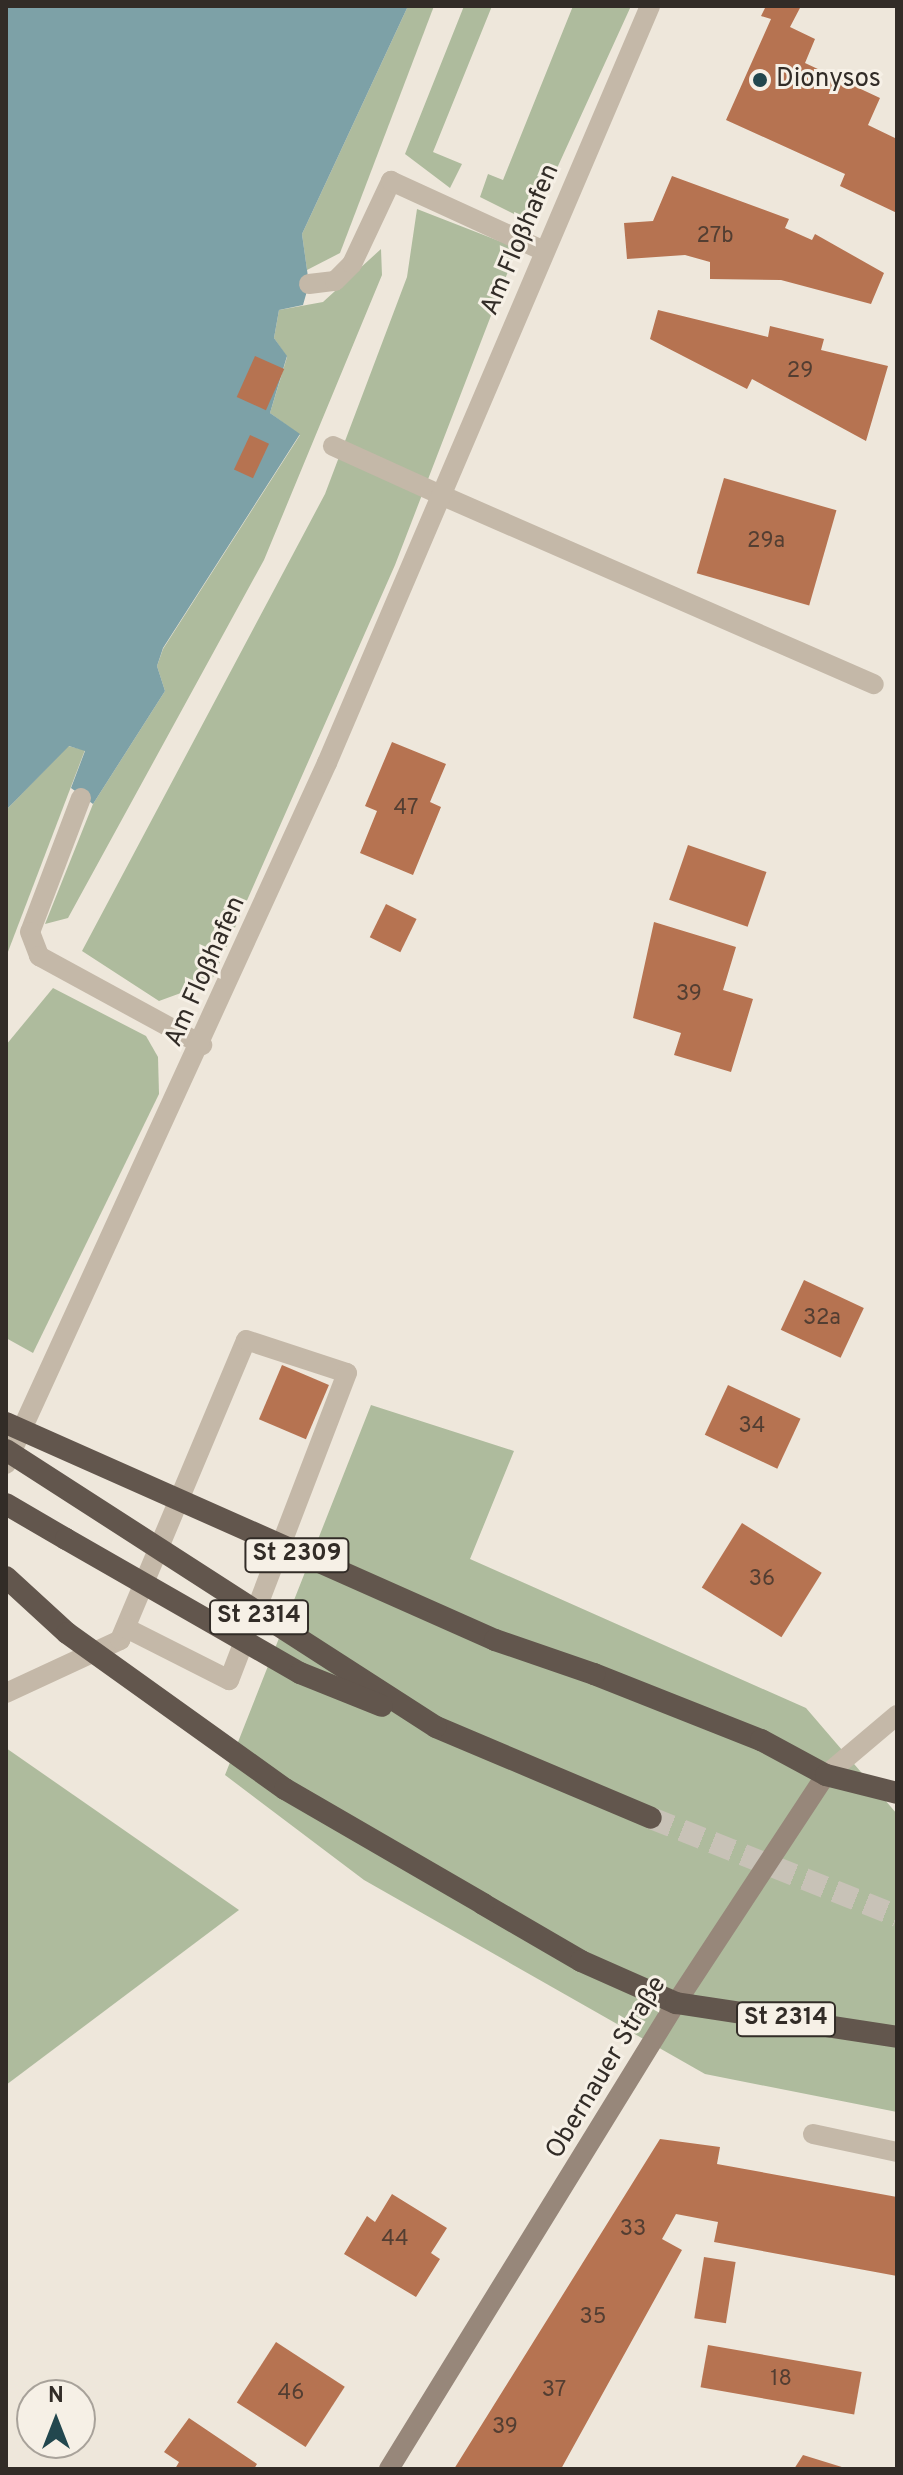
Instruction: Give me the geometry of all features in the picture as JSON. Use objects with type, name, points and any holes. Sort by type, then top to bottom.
[{"type":"highway","name":"St 2309","points":[[6,1423],[495,1640],[594,1674],[761,1740],[826,1775]]},
{"type":"highway","name":"St 2314","points":[[6,1450],[436,1727]]},
{"type":"highway","name":"St 2314","points":[[6,1504],[300,1673],[651,1818]]},
{"type":"highway","points":[[6,1577],[67,1633],[261,1773],[581,1961],[676,2003]]},
{"type":"highway","points":[[826,1775],[892,1792]]},
{"type":"highway","name":"St 2314","points":[[676,2003],[897,2037]]},
{"type":"main road","name":"Obernauer Straße","points":[[389,2469],[676,2003],[826,1775]]},
{"type":"street","name":"Am Floßhafen","points":[[6,1464],[202,1045],[443,496],[650,6]]},
{"type":"street","points":[[309,284],[335,281],[352,264],[391,181],[544,251]]},
{"type":"street","points":[[333,446],[874,684]]},
{"type":"street","points":[[81,798],[30,932],[39,956],[202,1045]]},
{"type":"street","points":[[6,1693],[120,1640],[246,1340],[347,1373],[229,1680],[126,1628]]},
{"type":"street","name":"Obernauer Straße","points":[[826,1775],[896,1716]]},
{"type":"street","points":[[813,2134],[897,2152]]},
{"type":"green space","points":[[408,6],[434,6],[340,253],[307,270],[302,234]]},
{"type":"green space","points":[[464,6],[492,6],[433,152],[462,164],[450,188],[405,154]]},
{"type":"green space","points":[[573,6],[631,6],[532,223],[480,197],[488,174],[503,180]]},
{"type":"green space","points":[[417,209],[517,248],[395,565],[211,982],[159,1001],[82,951],[325,494],[407,277]]},
{"type":"green space","points":[[381,249],[382,275],[264,560],[68,918],[45,924],[93,804],[165,691],[157,666],[163,649],[300,435],[270,413],[287,357],[274,338],[279,310],[323,302]]},
{"type":"green space","points":[[68,746],[85,750],[6,957],[6,810]]},
{"type":"green space","points":[[53,988],[146,1036],[158,1057],[159,1094],[33,1353],[6,1338],[6,1045]]},
{"type":"green space","points":[[371,1405],[514,1451],[470,1559],[806,1708],[897,1814],[897,2112],[705,2074],[364,1880],[225,1775]]},
{"type":"green space","points":[[6,1748],[239,1910],[6,2085]]},
{"type":"water","points":[[6,6],[408,6],[302,234],[309,284],[303,305],[279,310],[274,338],[287,356],[270,413],[300,434],[163,648],[157,666],[165,691],[93,804],[71,788],[85,751],[69,746],[6,810]]},
{"type":"building","points":[[766,6],[801,6],[790,27],[815,39],[805,63],[880,98],[868,125],[897,139],[897,213],[840,186],[845,174],[726,120],[771,19],[761,16]]},
{"type":"building","points":[[672,176],[789,219],[785,228],[812,240],[815,234],[884,273],[871,304],[781,280],[710,279],[710,262],[685,255],[627,259],[624,223],[653,221]]},
{"type":"building","points":[[658,310],[768,337],[770,326],[824,339],[821,350],[888,366],[866,441],[752,379],[747,389],[650,339]]},
{"type":"building","points":[[255,356],[284,369],[266,410],[237,397]]},
{"type":"building","points":[[250,435],[269,444],[253,478],[234,469]]},
{"type":"building","points":[[724,478],[836,510],[809,605],[697,573]]},
{"type":"building","points":[[392,742],[446,764],[430,802],[441,807],[413,875],[360,853],[377,811],[365,806]]},
{"type":"building","points":[[688,845],[766,872],[748,927],[669,900]]},
{"type":"building","points":[[386,904],[417,919],[400,952],[370,937]]},
{"type":"building","points":[[654,922],[736,947],[723,990],[753,999],[731,1072],[674,1055],[681,1033],[633,1018]]},
{"type":"building","points":[[804,1280],[864,1308],[841,1358],[781,1330]]},
{"type":"building","points":[[282,1365],[329,1385],[306,1439],[259,1419]]},
{"type":"building","points":[[728,1385],[801,1419],[777,1469],[705,1435]]},
{"type":"building","points":[[742,1523],[822,1573],[781,1637],[702,1587]]},
{"type":"building","points":[[660,2139],[720,2147],[717,2164],[897,2197],[897,2276],[714,2242],[718,2222],[676,2214],[662,2239],[682,2250],[561,2469],[454,2469]]},
{"type":"building","points":[[392,2194],[447,2228],[431,2253],[440,2259],[416,2297],[344,2254],[367,2216],[375,2222]]},
{"type":"building","points":[[704,2257],[736,2262],[726,2323],[694,2318]]},
{"type":"building","points":[[276,2342],[345,2387],[306,2447],[237,2402]]},
{"type":"building","points":[[708,2345],[862,2372],[854,2414],[701,2387]]},
{"type":"building","points":[[189,2418],[257,2464],[254,2469],[175,2469],[179,2462],[164,2452]]},
{"type":"building","points":[[803,2455],[845,2468],[845,2469],[794,2469]]},
{"type":"tunnel","points":[[651,1818],[897,1916]]},
{"type":"place","name":"Dionysos","points":[[760,80]]}]
